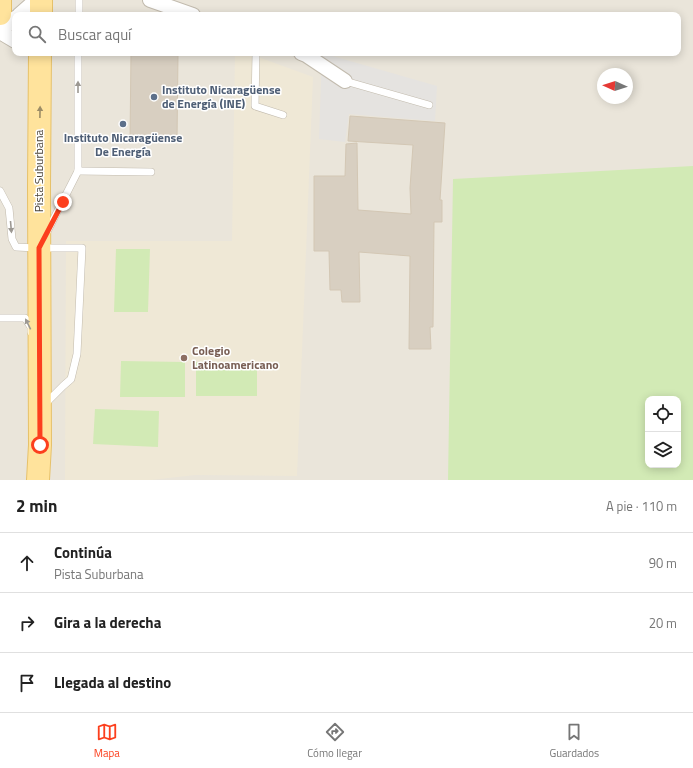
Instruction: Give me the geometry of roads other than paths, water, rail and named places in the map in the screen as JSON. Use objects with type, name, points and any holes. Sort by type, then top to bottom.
[{"type":"main road","points":[[0,0],[0,14]]},
{"type":"main road","points":[[41,0],[41,12]]},
{"type":"main road","name":"Pista Suburbana","points":[[38,56],[39,248],[36,410],[40,445],[38,480]]},
{"type":"street","points":[[22,12],[36,0]]},
{"type":"street","points":[[150,0],[184,12]]},
{"type":"street","points":[[12,21],[0,32],[12,39]]},
{"type":"street","points":[[308,56],[345,81]]},
{"type":"lane","points":[[78,12],[79,0]]},
{"type":"lane","points":[[39,248],[78,172],[78,56]]},
{"type":"lane","points":[[256,56],[255,106],[283,115]]},
{"type":"lane","points":[[345,81],[429,106]]},
{"type":"lane","points":[[78,172],[151,172]]},
{"type":"lane","points":[[0,191],[10,208],[12,239],[16,247],[82,248],[77,354],[72,379],[36,410]]},
{"type":"lane","points":[[0,318],[25,318],[31,327],[31,342]]},
{"type":"place","name":"Instituto Nicaragüense de Energía (INE)","points":[[154,97]]},
{"type":"place","name":"Instituto Nicaragüense De Energía","points":[[123,124]]},
{"type":"place","name":"Colegio Latinoamericano","points":[[184,358]]}]
